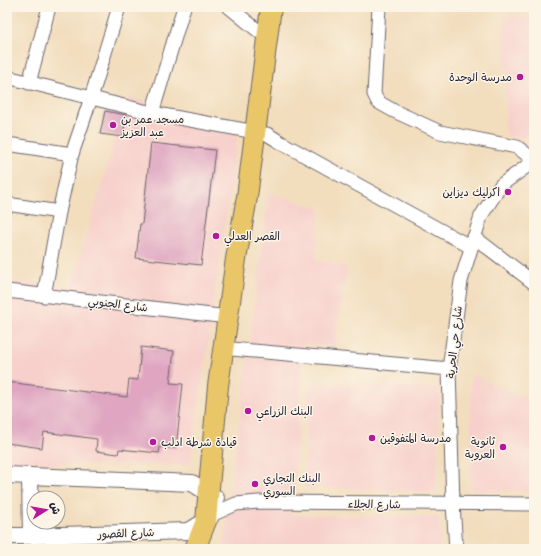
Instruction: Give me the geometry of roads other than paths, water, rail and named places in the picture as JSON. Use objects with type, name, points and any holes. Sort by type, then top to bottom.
[{"type":"main road","points":[[195,549],[212,506],[261,132],[267,38],[271,7]]},
{"type":"main road","points":[[209,549],[218,386],[246,197],[261,132],[284,7]]},
{"type":"street","points":[[29,83],[49,7]]},
{"type":"street","points":[[44,296],[59,212],[72,154],[119,7]]},
{"type":"street","points":[[152,113],[184,7]]},
{"type":"street","points":[[229,7],[267,38]]},
{"type":"street","points":[[379,7],[374,94],[378,102],[394,112],[440,132],[517,147],[534,160]]},
{"type":"street","points":[[7,77],[152,113],[261,132],[473,242],[534,284]]},
{"type":"street","points":[[7,144],[72,154]]},
{"type":"street","name":"شارع حي الحرية","points":[[456,549],[453,504],[449,369],[461,281],[481,216],[501,185],[534,160]]},
{"type":"street","points":[[7,204],[59,212]]},
{"type":"street","name":"شارع الجنوبي","points":[[7,291],[228,317]]},
{"type":"street","points":[[232,349],[449,369]]},
{"type":"street","points":[[7,475],[192,483],[212,506]]},
{"type":"street","points":[[30,477],[32,536]]},
{"type":"street","name":"شارع الجلاء","points":[[212,506],[258,502],[534,504]]},
{"type":"street","name":"شارع القصور","points":[[7,536],[187,531],[194,528],[212,506]]},
{"type":"place","name":"مدرسة الوحدة","points":[[520,77]]},
{"type":"place","name":"مسجد عمر بن عبد العزيز","points":[[113,125]]},
{"type":"place","name":"اكرليك ديزاين","points":[[508,192]]},
{"type":"place","name":"القصر العدلي","points":[[216,236]]},
{"type":"place","name":"البنك الزراعي","points":[[248,411]]},
{"type":"place","name":"مدرسة المتفوقين","points":[[372,438]]},
{"type":"place","name":"قيادة شرطة ادلب","points":[[153,442]]},
{"type":"place","name":"ثانوية العروبة","points":[[503,447]]},
{"type":"place","name":"البنك التجاري السوري","points":[[255,484]]}]
